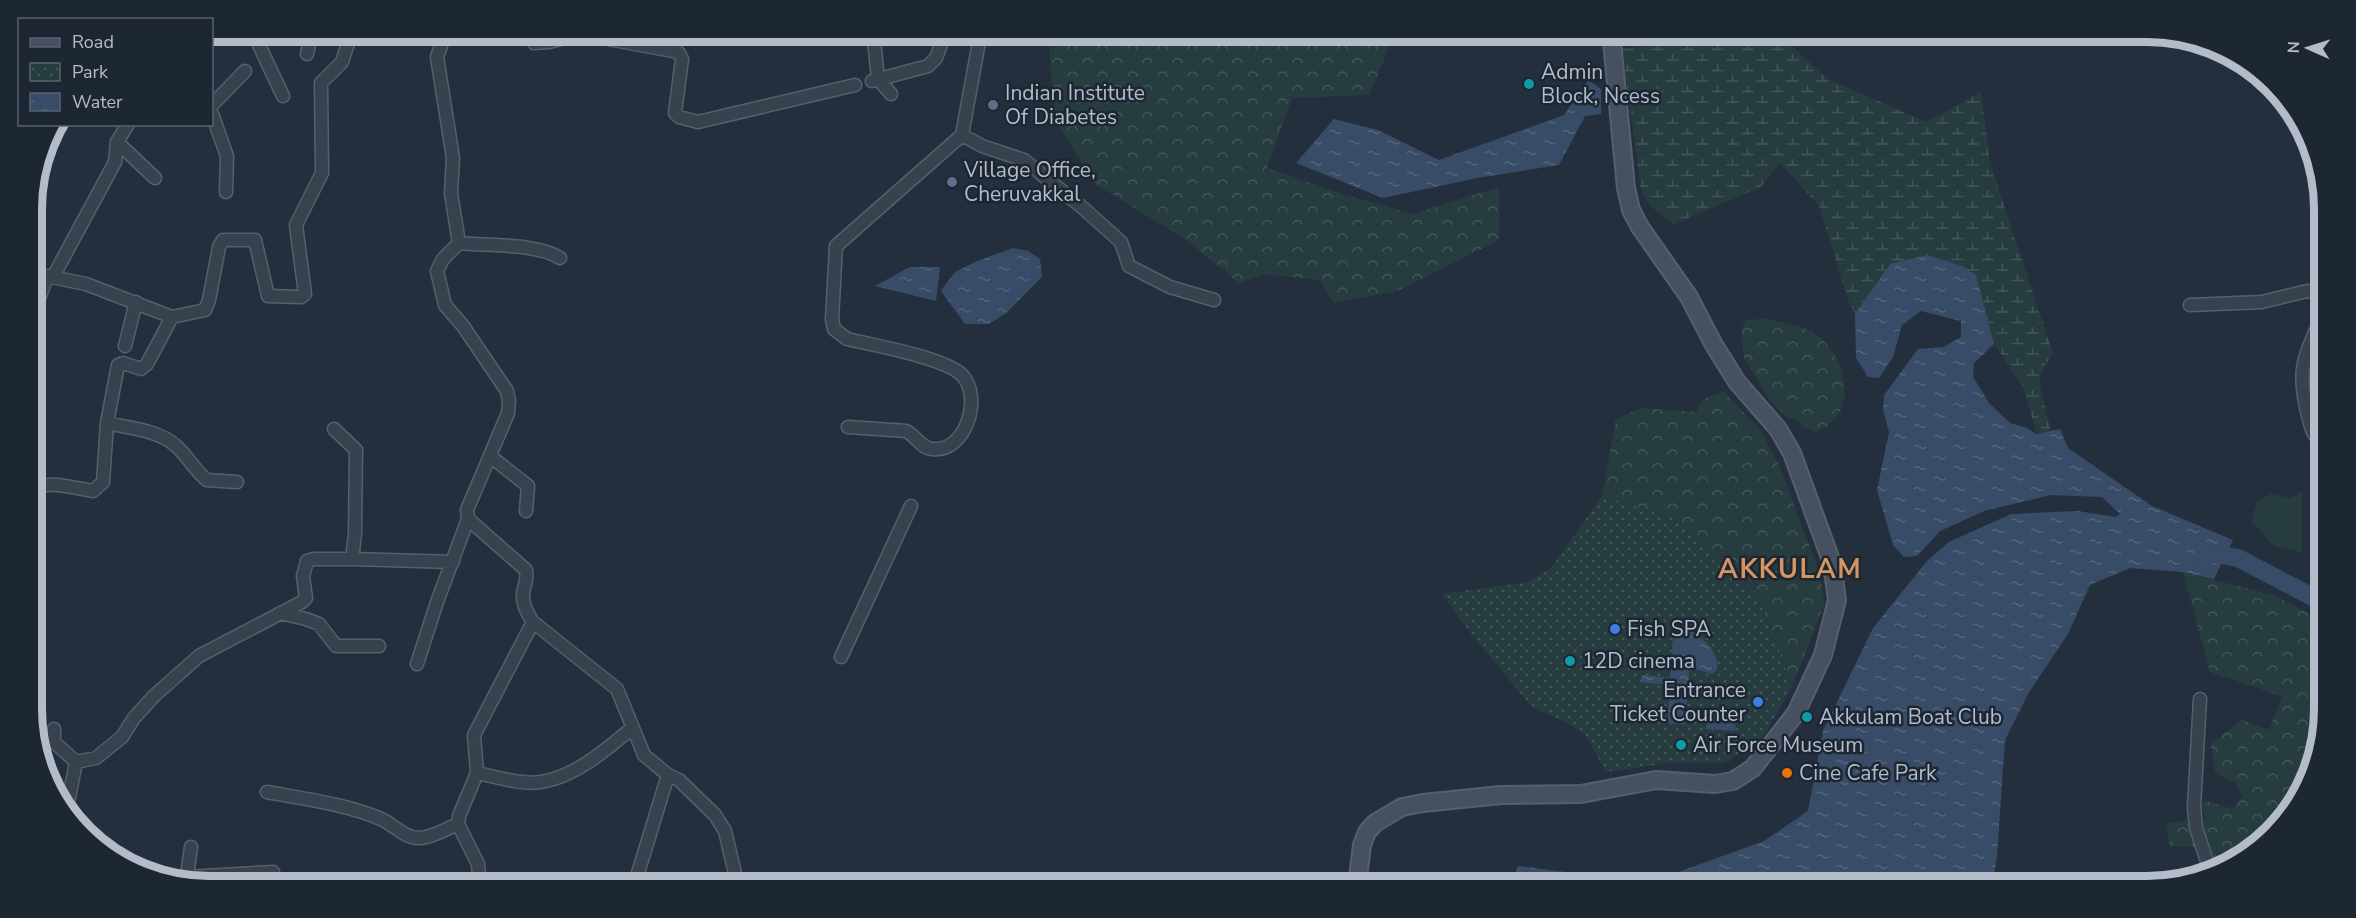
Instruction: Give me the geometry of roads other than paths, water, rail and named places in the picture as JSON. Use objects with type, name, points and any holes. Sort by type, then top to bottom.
[{"type":"main road","points":[[1358,876],[1362,845],[1367,832],[1375,823],[1402,807],[1501,795],[1581,794],[1656,780],[1733,782],[1753,768],[1796,713],[1823,655],[1837,600],[1832,563],[1825,537],[1792,453],[1778,429],[1737,382],[1714,345],[1689,297],[1640,227],[1631,210],[1626,188],[1612,42]]},
{"type":"street","points":[[307,54],[310,42]]},
{"type":"street","points":[[42,275],[86,284],[172,317],[205,310],[219,247],[223,240],[255,240],[268,296],[301,297],[305,294],[296,225],[322,173],[321,83],[342,63],[349,42]]},
{"type":"street","points":[[442,42],[437,57],[453,158],[451,193],[459,243]]},
{"type":"street","points":[[534,43],[549,42]]},
{"type":"street","points":[[623,42],[680,53],[682,59],[675,113],[679,117],[699,122],[855,85]]},
{"type":"street","points":[[874,42],[875,80],[891,94]]},
{"type":"street","points":[[875,80],[932,63],[942,42]]},
{"type":"street","points":[[848,427],[906,431],[925,447],[932,449],[949,447],[964,431],[970,410],[970,393],[963,375],[945,365],[847,339],[834,329],[831,319],[836,246],[962,135],[979,42]]},
{"type":"street","points":[[259,45],[284,96]]},
{"type":"street","points":[[213,104],[245,72]]},
{"type":"street","points":[[213,117],[227,156],[226,192]]},
{"type":"street","points":[[42,295],[114,162],[117,142],[127,126]]},
{"type":"street","points":[[962,135],[982,146],[1024,160],[1121,242],[1129,266],[1170,287],[1214,300]]},
{"type":"street","points":[[117,142],[155,178]]},
{"type":"street","points":[[417,664],[468,519],[467,510],[508,413],[509,401],[502,382],[463,326],[445,306],[437,271],[443,259],[459,243],[529,248],[560,258]]},
{"type":"street","points":[[2190,305],[2262,302],[2307,291],[2314,292]]},
{"type":"street","points":[[124,346],[136,302]]},
{"type":"street","points":[[42,485],[48,483],[93,491],[103,482],[107,423],[118,365],[123,363],[141,369],[147,364],[172,317]]},
{"type":"street","points":[[2314,335],[2304,359],[2301,378],[2301,390],[2314,434]]},
{"type":"street","points":[[107,423],[155,435],[173,443],[193,462],[207,480],[237,482]]},
{"type":"street","points":[[334,429],[356,450],[355,534],[352,559]]},
{"type":"street","points":[[490,456],[528,486],[526,511]]},
{"type":"street","points":[[841,657],[911,506]]},
{"type":"street","points":[[468,519],[526,570],[528,581],[522,596],[533,622],[617,688],[644,755],[668,775],[679,780],[715,815],[725,831],[736,876]]},
{"type":"street","points":[[76,762],[96,758],[122,737],[154,696],[199,656],[302,602],[306,598],[303,576],[306,561],[352,559],[453,562]]},
{"type":"street","points":[[280,613],[318,624],[336,646],[379,646]]},
{"type":"street","points":[[479,876],[478,864],[458,824],[459,816],[477,773],[474,735],[533,622]]},
{"type":"street","points":[[2200,699],[2194,807],[2196,828],[2208,864]]},
{"type":"street","points":[[477,773],[540,782],[567,774],[612,745],[632,728]]},
{"type":"street","points":[[54,729],[54,742],[76,762]]},
{"type":"street","points":[[69,800],[76,762]]},
{"type":"street","points":[[637,876],[668,775]]},
{"type":"street","points":[[267,792],[332,804],[382,819],[412,837],[426,837],[458,824]]},
{"type":"street","points":[[188,875],[191,847]]},
{"type":"street","points":[[230,876],[273,872]]},
{"type":"water","points":[[1588,80],[1601,89],[1601,114],[1585,116],[1559,165],[1477,178],[1383,198],[1296,163],[1334,119],[1378,130],[1439,160],[1564,115]]},
{"type":"water","points":[[1013,248],[1028,251],[1040,259],[1042,277],[1006,313],[989,324],[965,324],[941,291],[955,272]]},
{"type":"water","points":[[1927,255],[1962,266],[1976,275],[1994,344],[1974,363],[1973,377],[1989,403],[2010,423],[2027,428],[2036,434],[2060,429],[2068,448],[2152,506],[2233,540],[2214,579],[2183,572],[2130,568],[2090,585],[2068,634],[2029,692],[2005,740],[1994,876],[1658,876],[1673,874],[1764,841],[1808,811],[1823,731],[1873,628],[1927,561],[1949,542],[2011,514],[2077,511],[2116,517],[2120,514],[2102,497],[2051,495],[1984,511],[1940,531],[1917,556],[1904,557],[1893,545],[1877,490],[1889,432],[1883,410],[1884,395],[1918,349],[1944,347],[1961,337],[1961,321],[1921,311],[1902,325],[1893,357],[1879,378],[1868,377],[1856,358],[1855,314],[1890,264]]},
{"type":"water","points":[[910,267],[940,267],[936,301],[875,286]]},
{"type":"water","points":[[1679,629],[1691,629],[1710,647],[1717,663],[1717,670],[1712,674],[1695,669],[1689,672],[1685,725],[1668,723],[1669,685],[1641,682],[1642,675],[1670,678],[1673,636]]},
{"type":"water","points":[[1719,707],[1736,709],[1735,731],[1706,729],[1707,712],[1719,713]]},
{"type":"water","points":[[1518,866],[1597,876],[1514,876]]},
{"type":"waterway","points":[[2203,552],[2238,558],[2314,598]]},
{"type":"place","name":"Admin Block, Ncess","points":[[1529,84]]},
{"type":"place","name":"Indian Institute Of Diabetes","points":[[993,105]]},
{"type":"place","name":"Village Office, Cheruvakkal","points":[[952,182]]},
{"type":"place","name":"Fish SPA","points":[[1615,629]]},
{"type":"place","name":"12D cinema","points":[[1570,661]]},
{"type":"place","name":"Entrance Ticket Counter","points":[[1758,702]]},
{"type":"place","name":"Akkulam Boat Club","points":[[1807,717]]},
{"type":"place","name":"Air Force Museum","points":[[1681,745]]},
{"type":"place","name":"Cine Cafe Park","points":[[1787,773]]},
{"type":"district","name":"AKKULAM","points":[[1790,569]]}]
